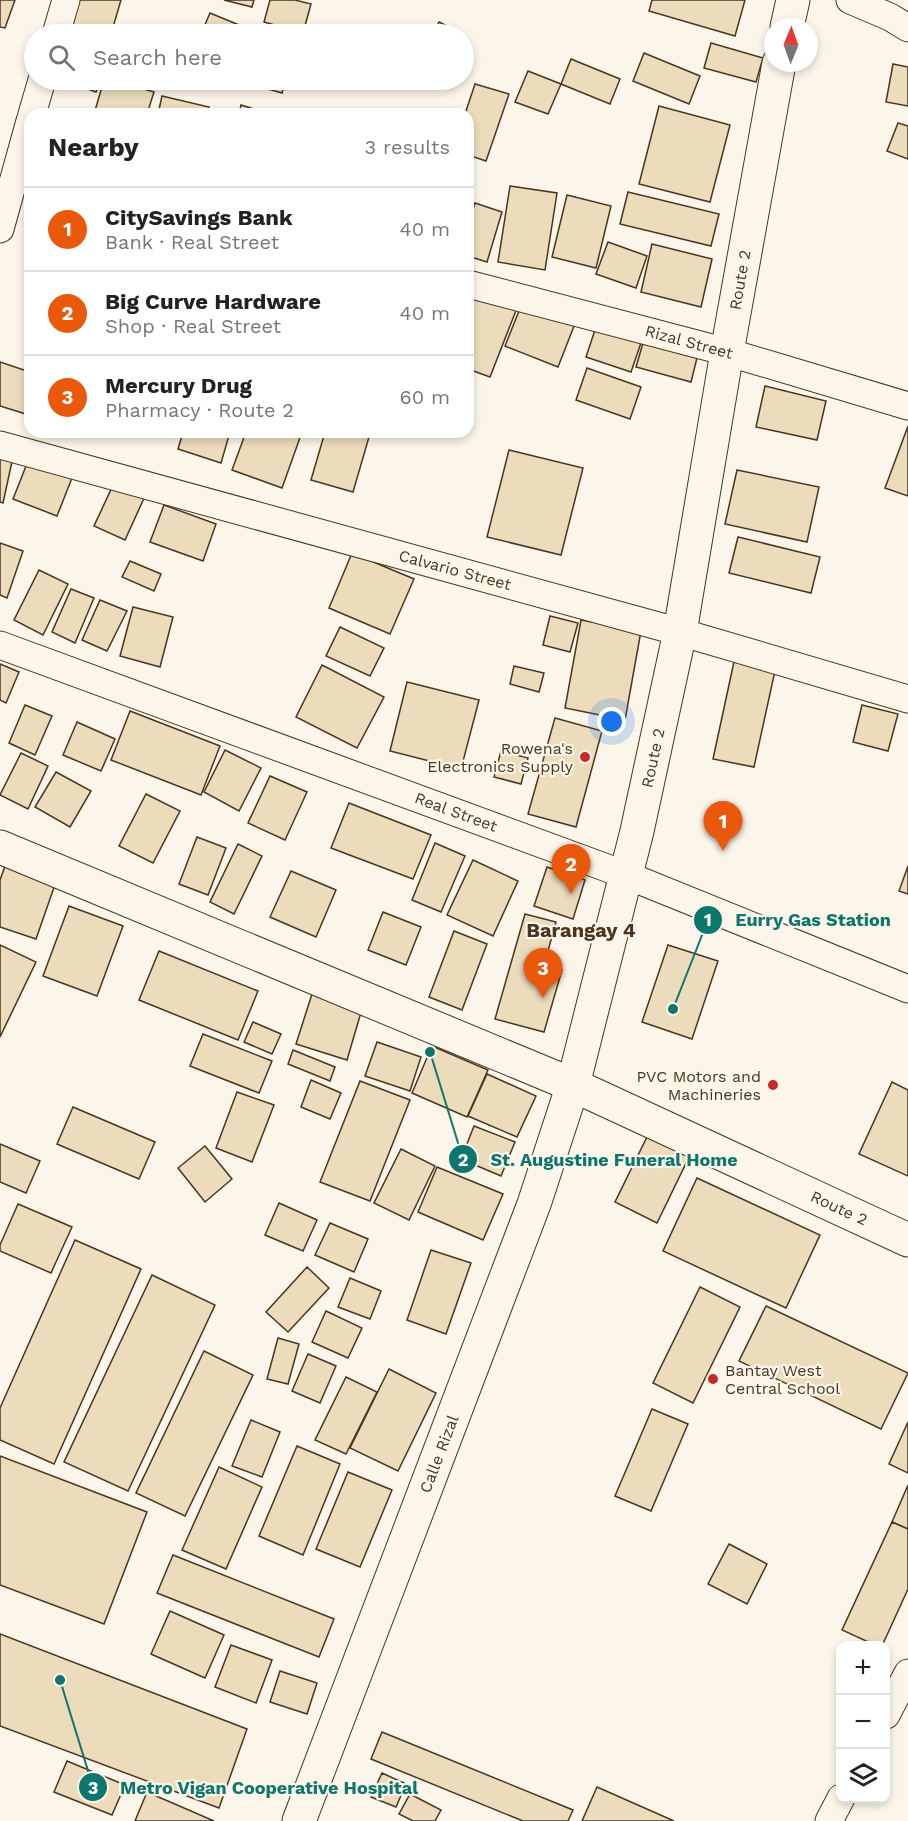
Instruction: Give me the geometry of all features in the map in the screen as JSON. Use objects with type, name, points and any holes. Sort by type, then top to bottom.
[{"type":"main road","points":[[789,18],[793,0]]},
{"type":"main road","name":"Route 2","points":[[777,72],[680,632],[626,875],[573,1085],[908,1240]]},
{"type":"main road","points":[[0,847],[573,1085]]},
{"type":"main road","name":"Calle Rizal","points":[[299,1821],[534,1204],[573,1085]]},
{"type":"street","points":[[59,24],[66,0]]},
{"type":"street","points":[[850,0],[908,27]]},
{"type":"street","points":[[34,108],[39,90]]},
{"type":"street","points":[[0,229],[24,140]]},
{"type":"street","name":"Rizal Street","points":[[474,286],[727,352],[908,406]]},
{"type":"street","name":"Calvario Street","points":[[0,445],[680,632],[908,699]]},
{"type":"street","name":"Real Street","points":[[0,645],[626,875],[908,989]]},
{"type":"street","points":[[890,1706],[908,1673]]},
{"type":"street","points":[[829,1821],[838,1803]]},
{"type":"building","points":[[0,0],[15,0],[5,28],[0,27]]},
{"type":"building","points":[[76,0],[121,0],[114,24],[70,24]]},
{"type":"building","points":[[224,0],[254,0],[252,7]]},
{"type":"building","points":[[270,0],[295,0],[311,4],[305,24],[264,22]]},
{"type":"building","points":[[652,0],[745,0],[735,36],[649,11]]},
{"type":"building","points":[[210,13],[237,24],[205,24]]},
{"type":"building","points":[[711,43],[763,58],[756,82],[704,68]]},
{"type":"building","points":[[644,53],[700,76],[689,104],[633,81]]},
{"type":"building","points":[[571,59],[620,79],[610,104],[561,84]]},
{"type":"building","points":[[893,64],[908,67],[908,106],[886,102]]},
{"type":"building","points":[[528,71],[561,84],[548,114],[515,102]]},
{"type":"building","points":[[475,84],[509,94],[486,161],[474,157],[474,108],[467,108]]},
{"type":"building","points":[[101,90],[154,92],[149,108],[96,108]]},
{"type":"building","points":[[162,96],[209,107],[209,108],[159,108]]},
{"type":"building","points":[[659,106],[730,125],[710,202],[639,184]]},
{"type":"building","points":[[898,123],[908,126],[908,159],[887,151]]},
{"type":"building","points":[[510,186],[557,193],[545,270],[498,262]]},
{"type":"building","points":[[628,192],[719,214],[711,246],[620,224]]},
{"type":"building","points":[[567,195],[611,206],[596,268],[552,257]]},
{"type":"building","points":[[475,203],[502,212],[487,262],[474,258]]},
{"type":"building","points":[[608,242],[647,256],[636,288],[596,274]]},
{"type":"building","points":[[652,244],[712,259],[701,307],[641,292]]},
{"type":"building","points":[[474,295],[517,308],[490,377],[474,371]]},
{"type":"building","points":[[523,301],[576,321],[558,367],[505,346]]},
{"type":"building","points":[[598,321],[643,337],[631,372],[586,357]]},
{"type":"building","points":[[643,343],[697,358],[691,382],[636,367]]},
{"type":"building","points":[[0,362],[24,370],[24,413],[0,406]]},
{"type":"building","points":[[587,368],[641,387],[630,419],[576,400]]},
{"type":"building","points":[[765,386],[826,401],[817,440],[756,427]]},
{"type":"building","points":[[908,426],[908,496],[885,488]]},
{"type":"building","points":[[181,438],[228,438],[221,463],[178,449]]},
{"type":"building","points":[[244,438],[300,438],[282,488],[232,470]]},
{"type":"building","points":[[323,438],[369,438],[353,492],[311,480]]},
{"type":"building","points":[[509,450],[583,468],[561,555],[487,537]]},
{"type":"building","points":[[0,455],[13,457],[3,503],[0,502]]},
{"type":"building","points":[[30,456],[74,473],[57,516],[13,499]]},
{"type":"building","points":[[737,470],[819,487],[807,542],[725,524]]},
{"type":"building","points":[[114,483],[145,496],[125,540],[94,526]]},
{"type":"building","points":[[164,505],[216,524],[203,561],[150,542]]},
{"type":"building","points":[[738,537],[820,557],[811,593],[729,573]]},
{"type":"building","points":[[0,543],[23,551],[7,598],[0,595]]},
{"type":"building","points":[[352,553],[414,579],[390,634],[329,608]]},
{"type":"building","points":[[130,561],[161,574],[154,591],[122,577]]},
{"type":"building","points":[[39,570],[68,584],[43,635],[14,620]]},
{"type":"building","points":[[71,589],[94,598],[75,643],[52,632]]},
{"type":"building","points":[[100,600],[127,611],[107,651],[82,640]]},
{"type":"building","points":[[133,607],[173,617],[160,667],[120,656]]},
{"type":"building","points":[[550,616],[578,623],[570,652],[543,645]]},
{"type":"building","points":[[581,620],[641,631],[625,720],[565,708]]},
{"type":"building","points":[[340,627],[384,648],[370,676],[326,656]]},
{"type":"building","points":[[735,657],[776,666],[754,767],[713,759]]},
{"type":"building","points":[[0,664],[19,672],[6,703],[0,700]]},
{"type":"building","points":[[322,665],[384,697],[357,748],[296,717]]},
{"type":"building","points":[[514,666],[544,673],[539,692],[510,684]]},
{"type":"building","points":[[407,682],[479,700],[461,769],[390,751]]},
{"type":"building","points":[[25,705],[52,716],[35,755],[9,743]]},
{"type":"building","points":[[862,705],[898,714],[888,751],[853,742]]},
{"type":"building","points":[[130,711],[220,746],[201,795],[111,760]]},
{"type":"building","points":[[555,718],[602,731],[576,827],[528,814]]},
{"type":"building","points":[[77,722],[115,739],[101,771],[63,755]]},
{"type":"building","points":[[225,750],[261,768],[239,811],[204,792]]},
{"type":"building","points":[[501,751],[528,758],[521,784],[494,777]]},
{"type":"building","points":[[21,753],[48,766],[28,809],[0,795]]},
{"type":"building","points":[[56,772],[91,791],[70,827],[35,807]]},
{"type":"building","points":[[270,776],[307,792],[285,840],[248,823]]},
{"type":"building","points":[[146,794],[180,811],[153,863],[119,846]]},
{"type":"building","points":[[349,803],[431,835],[413,879],[331,848]]},
{"type":"building","points":[[197,837],[226,848],[208,895],[179,884]]},
{"type":"building","points":[[435,843],[465,856],[441,912],[412,900]]},
{"type":"building","points":[[238,844],[262,856],[234,914],[210,902]]},
{"type":"building","points":[[8,858],[58,876],[36,939],[0,927],[0,880]]},
{"type":"building","points":[[473,860],[518,881],[493,936],[447,915]]},
{"type":"building","points":[[908,866],[908,894],[899,891]]},
{"type":"building","points":[[547,867],[585,880],[573,919],[534,906]]},
{"type":"building","points":[[291,871],[336,890],[316,937],[270,917]]},
{"type":"building","points":[[69,906],[123,926],[97,996],[43,976]]},
{"type":"building","points":[[383,912],[421,927],[406,965],[368,950]]},
{"type":"building","points":[[525,914],[556,922],[544,965],[562,970],[544,1032],[495,1019]]},
{"type":"building","points":[[454,931],[487,944],[462,1010],[429,997]]},
{"type":"building","points":[[0,945],[36,962],[0,1037]]},
{"type":"building","points":[[668,945],[718,961],[692,1039],[642,1022]]},
{"type":"building","points":[[159,951],[258,991],[238,1040],[139,1000]]},
{"type":"building","points":[[312,994],[362,1009],[347,1060],[296,1044]]},
{"type":"building","points":[[253,1022],[281,1034],[272,1054],[244,1042]]},
{"type":"building","points":[[203,1034],[272,1061],[259,1093],[190,1066]]},
{"type":"building","points":[[377,1042],[421,1057],[410,1091],[365,1076]]},
{"type":"building","points":[[432,1046],[488,1070],[467,1117],[412,1093]]},
{"type":"building","points":[[293,1050],[335,1067],[330,1081],[288,1064]]},
{"type":"building","points":[[487,1074],[536,1096],[517,1137],[468,1116]]},
{"type":"building","points":[[311,1080],[341,1093],[330,1119],[301,1107]]},
{"type":"building","points":[[360,1081],[410,1100],[370,1201],[320,1182]]},
{"type":"building","points":[[892,1082],[908,1090],[908,1176],[859,1154]]},
{"type":"building","points":[[237,1092],[274,1105],[252,1162],[216,1148]]},
{"type":"building","points":[[73,1107],[155,1142],[139,1179],[57,1144]]},
{"type":"building","points":[[474,1126],[515,1142],[501,1176],[461,1159]]},
{"type":"building","points":[[648,1135],[690,1155],[657,1223],[615,1202]]},
{"type":"building","points":[[0,1144],[40,1161],[26,1193],[0,1182]]},
{"type":"building","points":[[205,1146],[232,1179],[205,1202],[178,1168]]},
{"type":"building","points":[[401,1149],[435,1166],[409,1220],[374,1203]]},
{"type":"building","points":[[437,1167],[503,1194],[483,1240],[418,1212]]},
{"type":"building","points":[[697,1178],[820,1235],[786,1308],[663,1251]]},
{"type":"building","points":[[279,1203],[317,1220],[303,1251],[265,1235]]},
{"type":"building","points":[[18,1204],[72,1227],[51,1273],[0,1251],[0,1245]]},
{"type":"building","points":[[330,1223],[368,1239],[354,1272],[315,1255]]},
{"type":"building","points":[[75,1240],[141,1269],[54,1464],[0,1440],[0,1408]]},
{"type":"building","points":[[431,1250],[471,1263],[446,1334],[407,1320]]},
{"type":"building","points":[[307,1267],[329,1288],[288,1332],[266,1312]]},
{"type":"building","points":[[152,1275],[215,1305],[128,1491],[64,1462]]},
{"type":"building","points":[[350,1278],[381,1291],[370,1319],[338,1307]]},
{"type":"building","points":[[700,1287],[740,1307],[693,1403],[653,1383]]},
{"type":"building","points":[[766,1306],[908,1373],[881,1429],[739,1361]]},
{"type":"building","points":[[326,1311],[362,1328],[348,1358],[312,1342]]},
{"type":"building","points":[[278,1338],[299,1344],[288,1384],[267,1379]]},
{"type":"building","points":[[204,1351],[253,1375],[185,1516],[136,1493]]},
{"type":"building","points":[[308,1354],[336,1366],[320,1403],[292,1391]]},
{"type":"building","points":[[389,1369],[436,1393],[398,1471],[350,1448]]},
{"type":"building","points":[[346,1377],[377,1392],[346,1454],[315,1440]]},
{"type":"building","points":[[652,1409],[688,1424],[651,1511],[615,1496]]},
{"type":"building","points":[[251,1420],[280,1432],[262,1477],[232,1466]]},
{"type":"building","points":[[908,1422],[908,1473],[889,1464]]},
{"type":"building","points":[[297,1446],[340,1464],[303,1555],[259,1536]]},
{"type":"building","points":[[0,1456],[147,1512],[104,1624],[0,1585]]},
{"type":"building","points":[[219,1467],[262,1487],[226,1569],[182,1550]]},
{"type":"building","points":[[348,1472],[392,1490],[360,1567],[316,1549]]},
{"type":"building","points":[[908,1485],[908,1529],[892,1522]]},
{"type":"building","points":[[892,1522],[908,1529],[908,1589],[884,1641],[866,1641],[842,1630]]},
{"type":"building","points":[[729,1544],[767,1564],[747,1604],[708,1584]]},
{"type":"building","points":[[173,1555],[334,1619],[319,1657],[157,1593]]},
{"type":"building","points":[[170,1611],[224,1635],[205,1678],[151,1654]]},
{"type":"building","points":[[0,1634],[247,1729],[219,1808],[0,1726]]},
{"type":"building","points":[[231,1645],[272,1660],[256,1703],[215,1687]]},
{"type":"building","points":[[280,1671],[317,1683],[307,1714],[270,1702]]},
{"type":"building","points":[[382,1732],[573,1810],[568,1821],[523,1821],[371,1759]]},
{"type":"building","points":[[67,1761],[125,1785],[112,1815],[54,1792]]},
{"type":"building","points":[[382,1773],[406,1784],[396,1807],[371,1797]]},
{"type":"building","points":[[597,1787],[674,1821],[582,1821]]},
{"type":"building","points":[[147,1792],[214,1821],[135,1821]]},
{"type":"building","points":[[410,1794],[441,1810],[435,1821],[413,1821],[399,1814]]},
{"type":"place","name":"Rowena's Electronics Supply","points":[[585,757]]},
{"type":"place","name":"CitySavings Bank","points":[[723,851]]},
{"type":"place","name":"Big Curve Hardware","points":[[571,894]]},
{"type":"place","name":"Mercury Drug","points":[[543,998]]},
{"type":"place","name":"Eurry Gas Station","points":[[673,1009]]},
{"type":"place","name":"St. Augustine Funeral Home","points":[[430,1052]]},
{"type":"place","name":"PVC Motors and Machineries","points":[[773,1085]]},
{"type":"place","name":"Bantay West Central School","points":[[713,1379]]},
{"type":"place","name":"Metro Vigan Cooperative Hospital","points":[[60,1680]]},
{"type":"district","name":"Barangay 4","points":[[581,930]]}]
